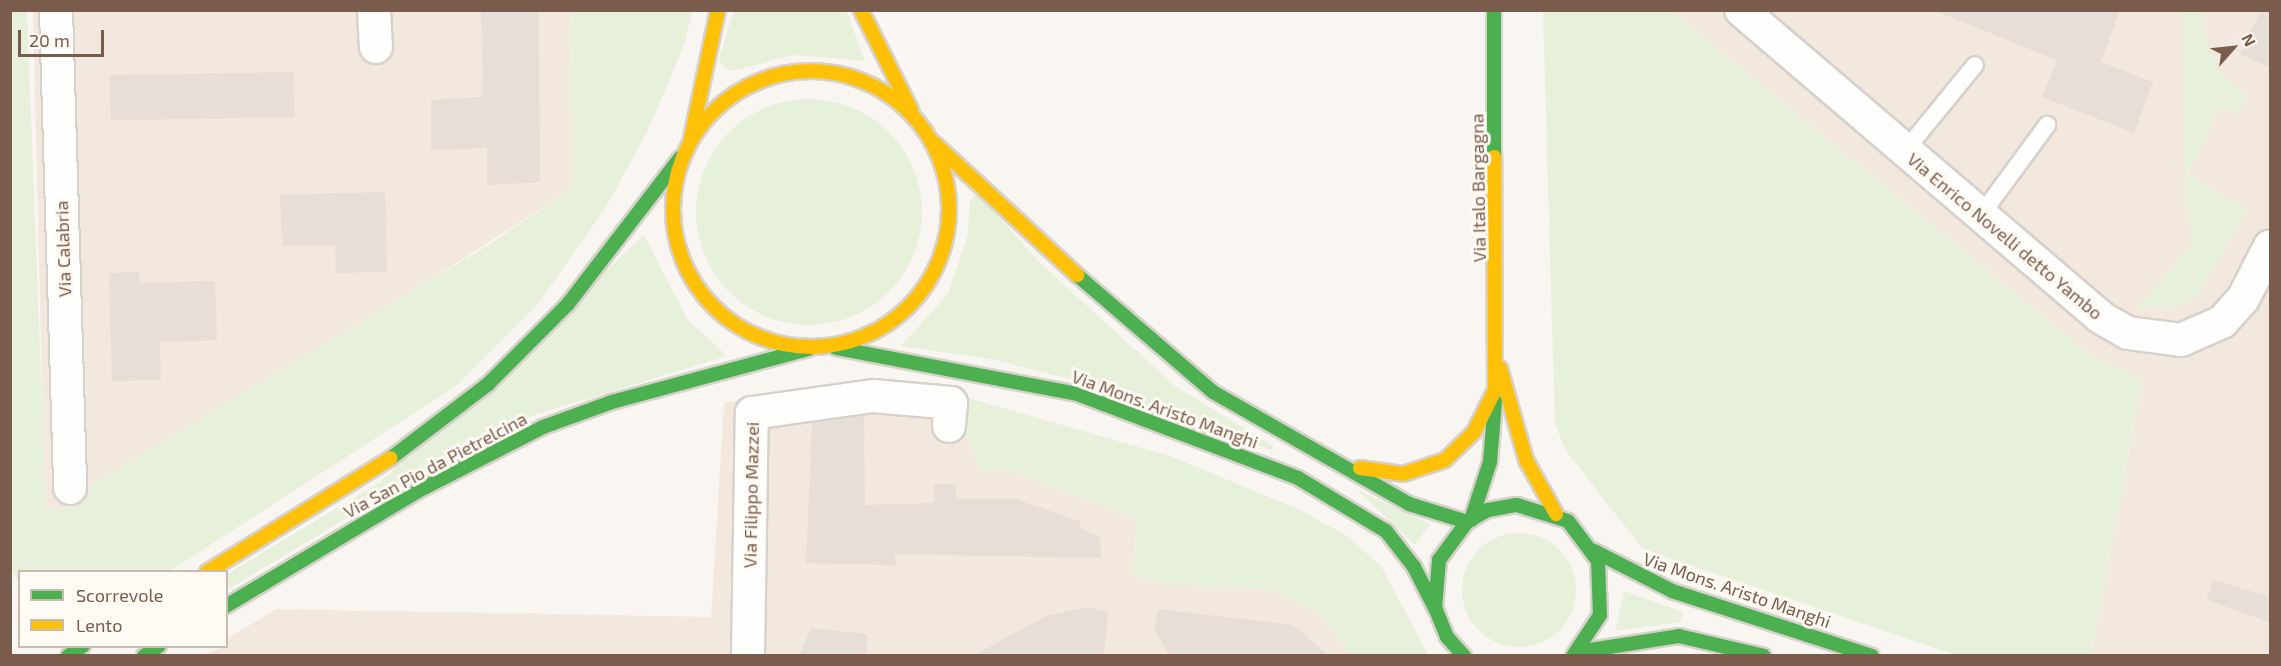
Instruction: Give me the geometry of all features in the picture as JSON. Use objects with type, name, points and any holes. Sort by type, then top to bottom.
[{"type":"main road","points":[[688,147],[718,10]]},
{"type":"main road","points":[[861,10],[916,120],[927,136]]},
{"type":"main road","name":"Via Italo Bargagna","points":[[1469,521],[1490,462],[1499,364],[1494,10]]},
{"type":"main road","points":[[688,147],[706,119],[737,92],[803,71],[831,72],[872,85],[916,120]]},
{"type":"main road","name":"Via Mons. Aristo Manghi","points":[[927,136],[1194,378],[1256,420],[1409,504],[1469,521]]},
{"type":"main road","name":"Via San Pio da Pietrelcina","points":[[228,605],[418,491],[543,428],[612,402],[880,329],[905,310],[934,272],[949,210],[946,180],[927,136]]},
{"type":"main road","name":"Via Mons. Aristo Manghi","points":[[688,147],[675,186],[674,224],[693,278],[716,309],[746,331],[819,347],[1077,394],[1298,478],[1386,531],[1414,567],[1450,639]]},
{"type":"main road","name":"Via San Pio da Pietrelcina","points":[[210,570],[387,461],[495,377],[568,304],[622,227],[688,147]]},
{"type":"main road","name":"Via Italo Bargagna","points":[[1499,364],[1526,459],[1556,514]]},
{"type":"main road","name":"Via Italo Bargagna","points":[[1341,465],[1403,474],[1432,468],[1474,432],[1495,390]]},
{"type":"main road","points":[[1450,639],[1438,561],[1469,521],[1507,506],[1556,514],[1578,529],[1594,551],[1603,583],[1602,605],[1596,626],[1575,654]]},
{"type":"main road","name":"Via Mons. Aristo Manghi","points":[[1594,551],[1672,591],[1872,656]]},
{"type":"main road","points":[[1575,654],[1663,636],[1719,642],[1764,656]]},
{"type":"street","name":"Via Calabria","points":[[56,10],[70,488]]},
{"type":"street","points":[[374,10],[376,47]]},
{"type":"street","name":"Via Enrico Novelli detto Yambo","points":[[1740,10],[2100,317],[2128,333],[2156,340],[2181,340],[2222,322],[2242,299],[2271,246]]},
{"type":"street","name":"Via Filippo Mazzei","points":[[748,656],[752,413],[873,396],[951,403],[949,426]]},
{"type":"lane","points":[[1904,152],[1976,64]]},
{"type":"lane","points":[[1981,214],[2048,125]]},
{"type":"shaded area","points":[[33,11],[570,11],[573,188],[79,505],[45,509]]},
{"type":"shaded area","points":[[1671,11],[2270,11],[2270,655],[2091,655],[2142,380],[2093,357]]},
{"type":"shaded area","points":[[858,385],[968,398],[963,426],[980,470],[1013,471],[1137,519],[1133,575],[1160,583],[1278,591],[1323,616],[1350,655],[200,656],[221,648],[228,648],[228,638],[276,609],[711,617],[724,403],[812,386]]},
{"type":"green space","points":[[846,10],[865,61],[792,55],[734,71],[724,68],[719,59],[734,11]]},
{"type":"green space","points":[[10,11],[27,11],[46,509],[79,505],[89,486],[490,244],[573,188],[570,11],[692,11],[685,43],[648,130],[606,207],[538,304],[456,386],[172,570],[18,570],[18,581],[10,567]]},
{"type":"green space","points":[[1543,11],[1671,11],[2093,357],[2142,380],[2091,655],[1955,655],[1643,549],[1566,451],[1555,424]]},
{"type":"green space","points":[[2182,11],[2206,11],[2204,35],[2218,71],[2248,96],[2238,114],[2220,106],[2188,175],[2248,210],[2197,297],[2180,307],[2136,309],[2192,245],[2185,180]]},
{"type":"green space","points":[[809,99],[842,104],[852,108],[872,118],[889,132],[903,149],[913,169],[917,179],[922,212],[917,245],[913,255],[903,275],[889,292],[872,306],[852,316],[842,320],[809,325],[776,320],[766,316],[746,306],[729,292],[715,275],[705,255],[701,245],[696,212],[701,179],[705,169],[715,149],[729,132],[746,118],[766,108],[776,104]]},
{"type":"green space","points":[[978,193],[1039,262],[1175,386],[1273,446],[1271,450],[1085,383],[991,359],[901,346],[948,294],[968,234],[970,200]]},
{"type":"green space","points":[[644,235],[687,319],[727,356],[534,415],[453,454],[228,589],[228,573],[379,483]]},
{"type":"green space","points":[[968,398],[1170,456],[1300,510],[1347,536],[1381,566],[1428,655],[1350,655],[1323,616],[1278,591],[1160,583],[1133,575],[1137,519],[1013,471],[980,470],[963,426]]},
{"type":"green space","points":[[1356,489],[1430,524],[1415,545]]},
{"type":"green space","points":[[1519,533],[1541,538],[1559,550],[1571,568],[1576,590],[1571,612],[1559,630],[1541,642],[1519,647],[1497,642],[1479,630],[1467,612],[1462,590],[1467,568],[1479,550],[1497,538]]},
{"type":"green space","points":[[1624,591],[1683,612],[1680,622],[1615,631]]},
{"type":"building","points":[[481,10],[539,10],[540,182],[487,185],[487,148],[431,150],[431,100],[483,97]]},
{"type":"building","points":[[1933,10],[2120,10],[2101,62],[2153,82],[2134,133],[2042,97],[2057,60]]},
{"type":"building","points":[[2261,10],[2271,10],[2271,68],[2240,54]]},
{"type":"building","points":[[294,72],[295,117],[111,120],[110,75]]},
{"type":"building","points":[[385,192],[387,272],[336,273],[335,245],[282,246],[280,195]]},
{"type":"building","points":[[139,272],[140,283],[215,281],[217,340],[160,342],[161,380],[112,381],[109,273]]},
{"type":"building","points":[[864,415],[865,505],[934,503],[934,484],[955,484],[957,499],[1015,499],[1080,521],[1080,528],[1100,537],[1101,558],[895,554],[896,565],[806,563],[812,423]]},
{"type":"building","points":[[2213,580],[2271,597],[2271,623],[2207,600]]},
{"type":"building","points":[[1087,607],[1108,612],[1104,656],[973,656],[1046,616]]},
{"type":"building","points":[[1158,609],[1293,625],[1329,656],[1170,656],[1154,628]]},
{"type":"building","points":[[811,628],[867,634],[866,656],[799,656]]},
{"type":"traffic: fast","points":[[1494,10],[1494,157]]},
{"type":"traffic: fast","points":[[391,458],[488,384],[568,304],[680,158]]},
{"type":"traffic: fast","points":[[1077,275],[1213,392],[1409,504],[1467,522]]},
{"type":"traffic: fast","points":[[836,348],[1077,394],[1298,478],[1386,531],[1414,567],[1435,608]]},
{"type":"traffic: fast","points":[[228,605],[418,491],[543,427],[612,402],[808,349]]},
{"type":"traffic: fast","points":[[1471,520],[1490,462],[1495,401]]},
{"type":"traffic: fast","points":[[1464,656],[1447,637],[1435,608],[1439,560],[1467,522],[1488,510],[1517,505],[1568,521],[1598,561],[1600,615],[1573,656]]},
{"type":"traffic: fast","points":[[1594,551],[1672,591],[1872,656]]},
{"type":"traffic: fast","points":[[1577,652],[1679,636],[1764,656]]},
{"type":"traffic: fast","points":[[68,656],[80,648]]},
{"type":"traffic: fast","points":[[144,656],[156,648]]},
{"type":"traffic: slow","points":[[691,138],[718,10]]},
{"type":"traffic: slow","points":[[861,10],[911,110]]},
{"type":"traffic: slow","points":[[811,71],[838,74],[864,82],[887,95],[908,112],[925,133],[938,156],[946,182],[949,209],[946,236],[938,262],[925,285],[908,306],[887,323],[864,336],[838,344],[811,347],[784,344],[758,336],[735,323],[714,306],[697,285],[684,262],[676,236],[673,209],[676,182],[684,156],[697,133],[714,112],[735,95],[758,82],[784,74],[811,71]]},
{"type":"traffic: slow","points":[[934,143],[1077,275]]},
{"type":"traffic: slow","points":[[1360,468],[1403,474],[1445,460],[1474,432],[1495,390],[1494,157]]},
{"type":"traffic: slow","points":[[1500,368],[1526,460],[1556,514]]},
{"type":"traffic: slow","points":[[210,570],[391,458]]}]
